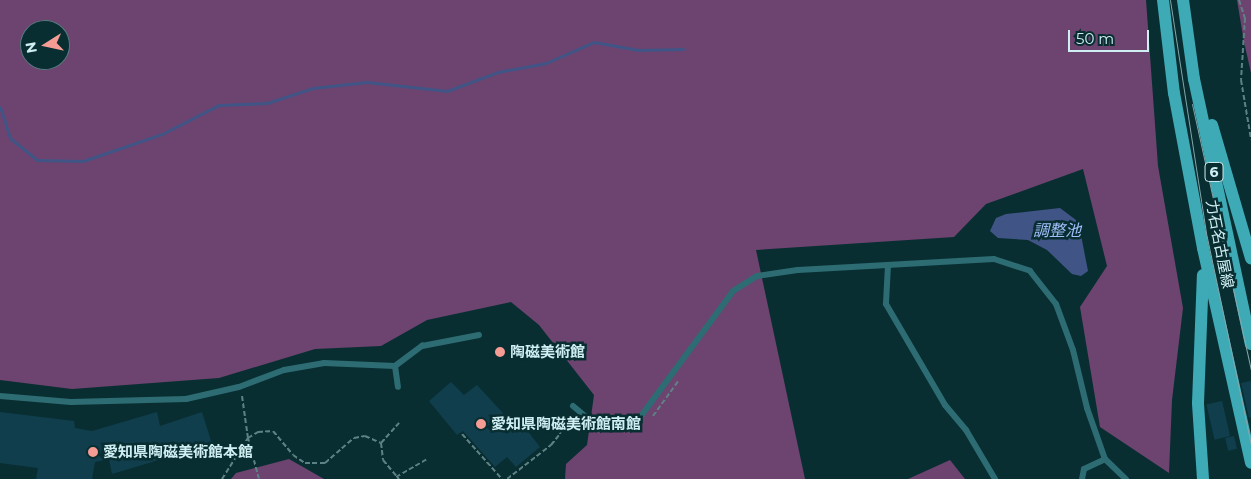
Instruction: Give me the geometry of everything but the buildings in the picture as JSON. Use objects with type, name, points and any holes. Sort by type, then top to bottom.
[{"type":"main road","name":"力石名古屋線","points":[[1163,0],[1174,93],[1203,248],[1251,463]]},
{"type":"main road","name":"力石名古屋線","points":[[1184,0],[1194,79],[1251,344]]},
{"type":"main road","name":"6","points":[[1188,0],[1209,112],[1251,258]]},
{"type":"main road","name":"6","points":[[1203,248],[1198,403],[1203,479]]},
{"type":"lane","points":[[573,406],[585,416],[601,422],[620,424],[641,416],[733,291],[757,276],[888,265],[994,259],[1030,271],[1056,304],[1073,350],[1088,408],[1105,459],[1126,479]]},
{"type":"lane","points":[[888,265],[886,304],[945,405],[966,430],[996,479]]},
{"type":"lane","points":[[0,396],[71,402],[186,399],[238,387],[284,370],[324,363],[395,366],[422,346],[479,335]]},
{"type":"lane","points":[[395,366],[398,387]]},
{"type":"lane","points":[[1082,479],[1084,469],[1105,459]]},
{"type":"path","points":[[1239,0],[1245,18],[1241,80],[1251,139]]},
{"type":"path","points":[[651,418],[682,377]]},
{"type":"path","points":[[242,394],[248,438],[259,479]]},
{"type":"path","points":[[507,479],[551,445],[560,434],[562,424],[573,415],[580,420]]},
{"type":"path","points":[[398,423],[382,443],[383,460],[399,479]]},
{"type":"path","points":[[222,479],[248,438],[258,432],[273,431],[293,454],[305,463],[325,463],[354,438],[364,436],[382,443]]},
{"type":"path","points":[[462,434],[502,479]]},
{"type":"path","points":[[396,477],[427,459]]},
{"type":"shaded area","points":[[0,0],[1146,0],[1158,166],[1183,308],[1172,400],[1169,473],[1100,427],[1080,307],[1107,266],[1083,169],[986,204],[954,237],[756,250],[805,479],[565,479],[566,464],[587,445],[594,395],[539,325],[511,302],[427,320],[381,346],[315,349],[219,378],[72,389],[0,380]]},
{"type":"shaded area","points":[[1237,0],[1251,0],[1251,73],[1244,42]]},
{"type":"shaded area","points":[[289,459],[324,479],[231,479],[236,473]]},
{"type":"shaded area","points":[[950,460],[965,479],[908,479]]},
{"type":"water","name":"調整池","points":[[1060,208],[1076,220],[1080,230],[1088,271],[1081,276],[1072,274],[1047,250],[1028,240],[998,238],[990,231],[996,218],[1006,214]]},
{"type":"waterway","points":[[0,107],[10,138],[37,160],[83,161],[162,134],[219,105],[267,103],[313,88],[367,82],[447,91],[498,72],[546,63],[594,42],[638,50],[683,49]]},
{"type":"tram line","points":[[1170,0],[1206,233],[1251,444]]},
{"type":"tram line","points":[[1192,104],[1251,370]]},
{"type":"place","name":"陶磁美術館","points":[[500,352]]},
{"type":"place","name":"愛知県陶磁美術館南館","points":[[481,424]]},
{"type":"place","name":"愛知県陶磁美術館本館","points":[[93,452]]}]
